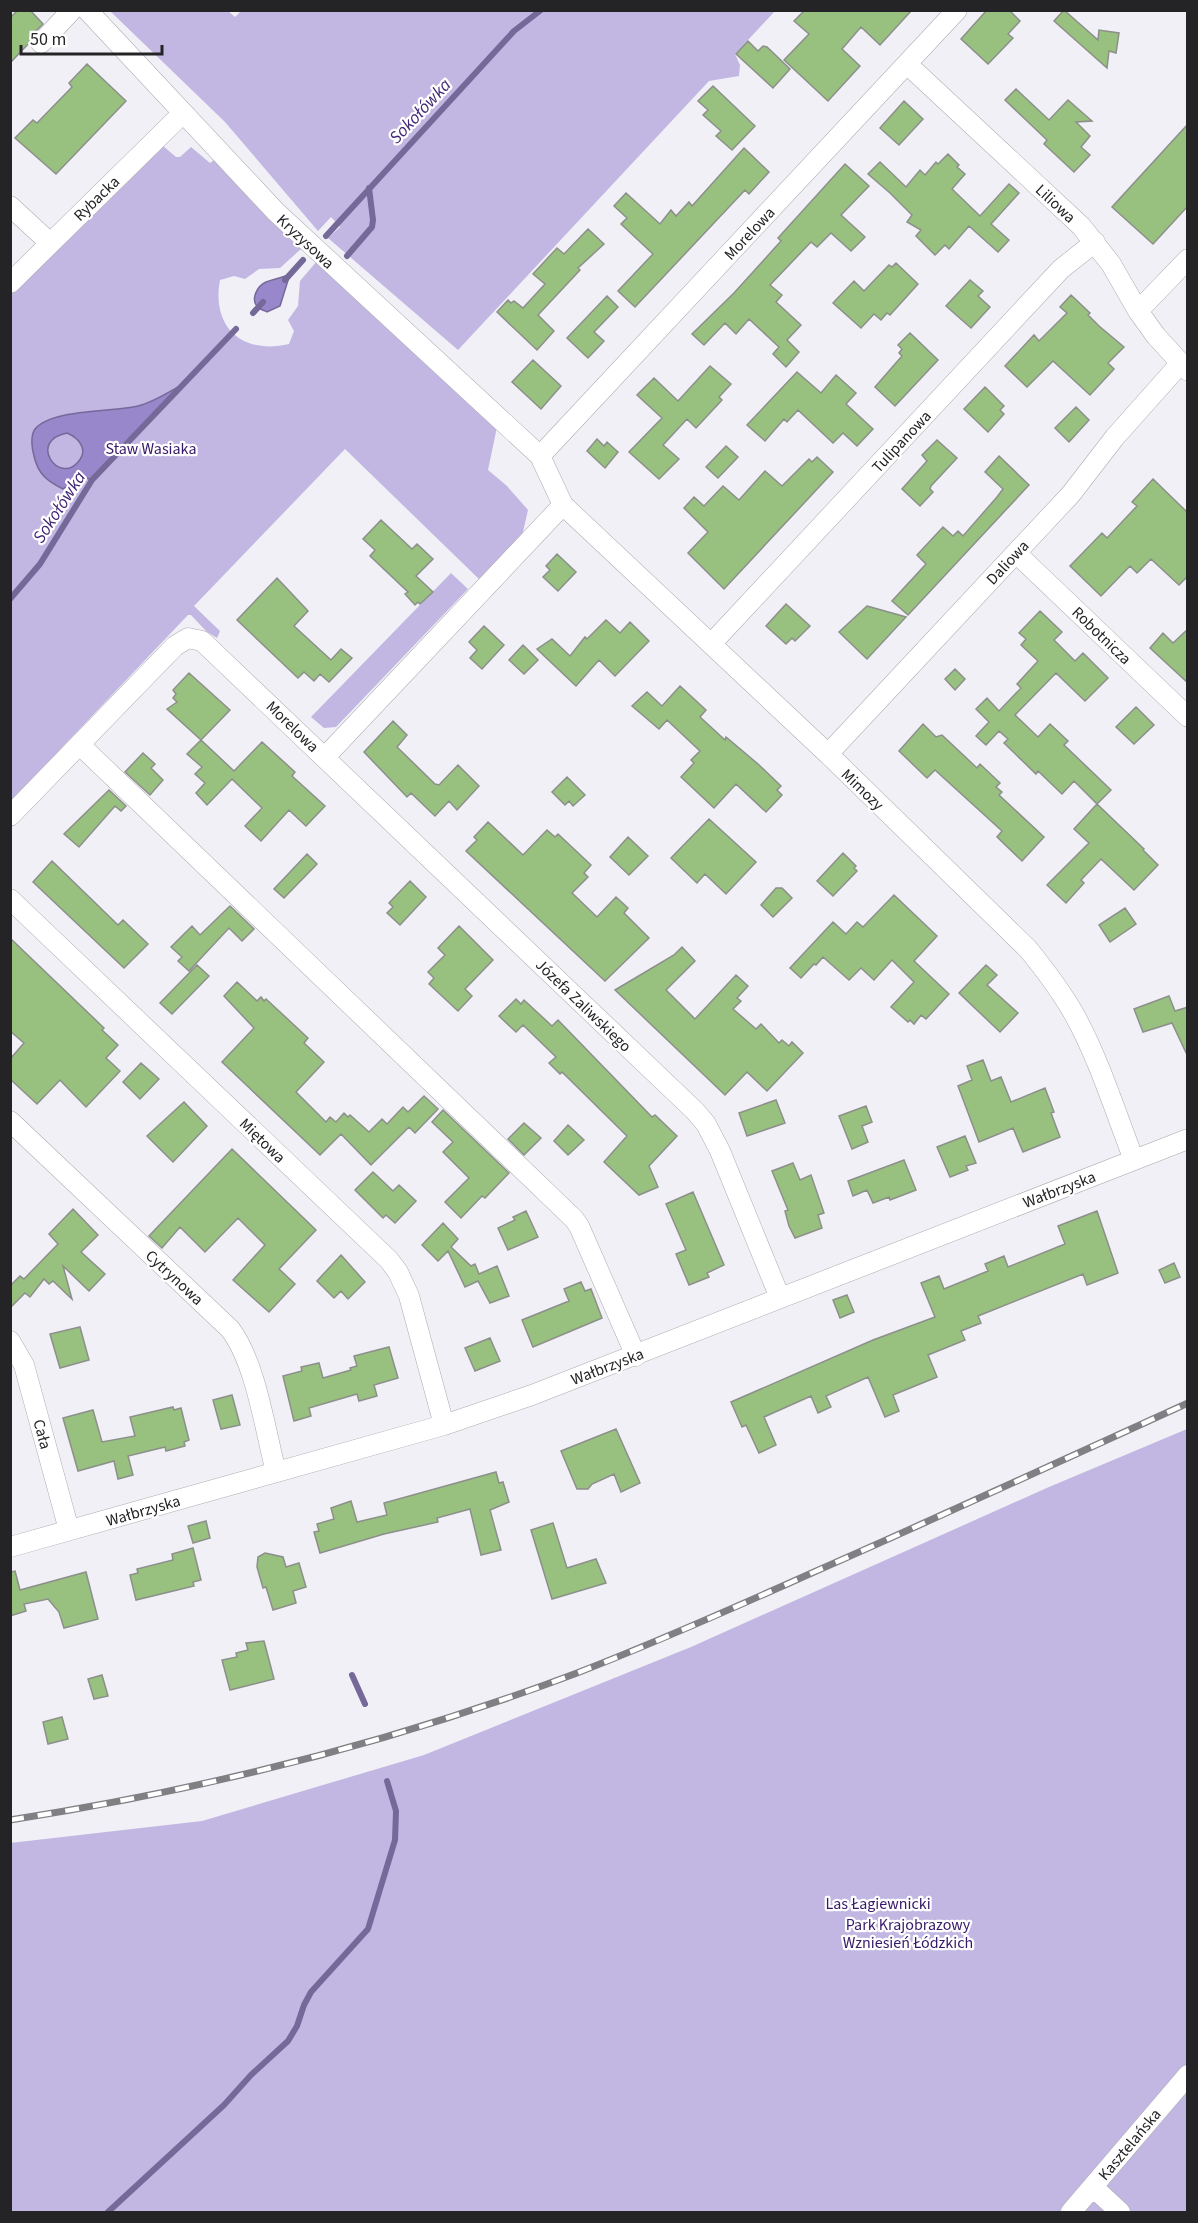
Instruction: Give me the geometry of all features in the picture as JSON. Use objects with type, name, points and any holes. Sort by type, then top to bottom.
[{"type":"street","points":[[41,43],[72,10]]},
{"type":"street","name":"Kryzysowa","points":[[87,10],[254,190],[323,257],[540,456]]},
{"type":"street","name":"Morelowa","points":[[540,456],[957,10]]},
{"type":"street","name":"Liliowa","points":[[908,63],[1081,226],[1111,264],[1138,311],[1156,336],[1184,367]]},
{"type":"street","name":"Rybacka","points":[[10,283],[182,114]]},
{"type":"street","points":[[10,206],[50,243]]},
{"type":"street","name":"Tulipanowa","points":[[711,644],[1061,269],[1095,242]]},
{"type":"street","points":[[1138,311],[1187,261]]},
{"type":"street","name":"Daliowa","points":[[828,754],[1071,494],[1115,437],[1184,367]]},
{"type":"street","name":"Mimozy","points":[[540,456],[563,505],[828,754],[1028,949],[1075,1016],[1134,1160]]},
{"type":"street","name":"Morelowa","points":[[10,816],[182,640],[195,638],[207,645],[325,757],[563,505]]},
{"type":"street","name":"Robotnicza","points":[[1016,553],[1188,717]]},
{"type":"street","points":[[80,745],[574,1219],[636,1356]]},
{"type":"street","name":"Józefa Zaliwskiego","points":[[325,757],[706,1124],[720,1151],[780,1298]]},
{"type":"street","name":"Miętowa","points":[[10,899],[389,1260],[407,1290],[444,1425]]},
{"type":"street","name":"Cytrynowa","points":[[10,1121],[230,1329],[238,1340],[249,1365],[276,1473]]},
{"type":"street","name":"Wałbrzyska","points":[[10,1547],[444,1425],[636,1356],[1188,1139]]},
{"type":"street","name":"Cała","points":[[10,1341],[24,1365],[69,1530]]},
{"type":"street","name":"Kasztelańska","points":[[1071,2212],[1188,2075]]},
{"type":"street","points":[[1093,2187],[1120,2212]]},
{"type":"green space","points":[[242,10],[539,10],[541,13],[544,10],[775,11],[735,54],[740,65],[739,76],[709,81],[458,350],[328,238],[340,227],[331,217],[318,231],[225,122],[110,11],[228,11],[235,17]]},
{"type":"green space","name":"Staw Wasiaka","points":[[162,145],[176,157],[180,157],[191,147],[210,163],[214,160],[302,248],[280,268],[259,269],[245,279],[234,276],[220,280],[218,297],[221,312],[226,324],[234,334],[258,345],[289,344],[294,331],[288,320],[298,306],[300,281],[317,261],[497,427],[488,470],[507,486],[528,510],[522,536],[481,581],[345,449],[194,606],[220,631],[217,638],[207,632],[191,615],[188,615],[11,801],[11,294]]},
{"type":"green space","points":[[451,573],[468,589],[336,727],[324,728],[311,717]]},
{"type":"green space","name":"Las Łagiewnicki","points":[[1187,1429],[1187,2212],[11,2212],[10,1843],[202,1821],[424,1755],[691,1647],[1049,1487]]},
{"type":"shaded area","points":[[290,274],[280,306],[267,312],[259,308],[255,297],[260,287],[266,282]]},
{"type":"shaded area","name":"Staw Wasiaka","points":[[183,384],[92,480],[84,477],[63,489],[48,480],[41,472],[34,456],[32,439],[35,429],[43,423],[54,418],[83,412],[138,406]],"holes":[[[67,433],[79,441],[83,453],[78,462],[70,468],[63,468],[50,459],[49,444],[55,437]]]},
{"type":"building","points":[[18,10],[30,10],[43,24],[10,63],[10,18]]},
{"type":"building","points":[[805,10],[912,10],[880,45],[861,27],[842,49],[860,66],[828,101],[784,60],[809,34],[794,21]]},
{"type":"building","points":[[987,10],[1009,10],[1020,21],[1008,34],[1013,38],[988,64],[961,39]]},
{"type":"building","points":[[1064,10],[1098,40],[1099,30],[1119,33],[1116,53],[1109,51],[1107,68],[1054,21]]},
{"type":"building","points":[[748,41],[758,51],[763,46],[767,47],[790,69],[773,88],[736,54]]},
{"type":"building","points":[[87,64],[126,101],[56,174],[15,138],[33,120],[37,123],[72,87],[69,83]]},
{"type":"building","points":[[713,86],[755,126],[732,150],[716,136],[721,131],[703,115],[708,110],[698,101]]},
{"type":"building","points":[[1016,89],[1049,120],[1068,100],[1092,121],[1076,122],[1090,136],[1081,147],[1090,155],[1074,172],[1044,144],[1047,140],[1005,100]]},
{"type":"building","points":[[904,101],[923,119],[899,145],[880,128]]},
{"type":"building","points":[[1188,124],[1188,206],[1153,244],[1112,207]]},
{"type":"building","points":[[744,148],[769,172],[749,194],[745,190],[635,307],[618,291],[653,254],[621,224],[627,218],[614,206],[626,193],[660,224],[671,210],[676,216],[689,202],[692,206]]},
{"type":"building","points":[[948,154],[965,174],[952,189],[980,216],[1009,184],[1019,193],[991,224],[1009,240],[998,252],[969,226],[949,249],[945,245],[935,255],[916,236],[921,230],[907,222],[912,215],[868,174],[880,162],[906,187],[920,170],[925,175],[936,162],[938,164]]},
{"type":"building","points":[[845,164],[869,186],[841,215],[865,237],[851,251],[831,233],[817,247],[811,242],[770,285],[782,295],[776,302],[801,325],[787,340],[799,352],[786,367],[773,354],[779,347],[749,319],[736,334],[725,323],[704,345],[692,334],[734,293],[781,241],[778,238]]},
{"type":"building","points":[[588,229],[604,244],[578,268],[580,270],[538,315],[554,331],[537,350],[497,312],[508,300],[511,303],[514,301],[523,308],[545,284],[533,274],[557,248],[564,254]]},
{"type":"building","points":[[896,263],[918,284],[890,315],[887,313],[881,320],[874,314],[861,328],[833,303],[854,281],[864,291],[889,265],[892,267]]},
{"type":"building","points":[[970,280],[983,291],[978,296],[990,307],[971,328],[946,306]]},
{"type":"building","points":[[1071,295],[1090,313],[1088,315],[1099,326],[1124,347],[1108,363],[1114,369],[1090,395],[1053,361],[1027,387],[1005,366],[1034,335],[1039,341],[1067,313],[1060,307]]},
{"type":"building","points":[[607,296],[618,307],[594,332],[604,341],[588,358],[567,338]]},
{"type":"building","points":[[910,333],[938,360],[895,406],[875,387],[902,356],[899,353],[902,349],[898,345]]},
{"type":"building","points":[[533,360],[561,386],[541,409],[512,382]]},
{"type":"building","points":[[710,366],[731,384],[719,397],[722,400],[696,428],[687,419],[663,445],[679,459],[659,479],[629,452],[662,418],[637,395],[654,378],[678,401]]},
{"type":"building","points":[[797,372],[821,393],[836,375],[856,393],[846,404],[873,429],[857,446],[843,433],[833,443],[798,410],[787,422],[784,419],[765,441],[747,425]]},
{"type":"building","points":[[985,387],[1004,406],[1000,410],[1004,414],[988,432],[964,409]]},
{"type":"building","points":[[1076,407],[1089,420],[1069,442],[1055,428]]},
{"type":"building","points":[[597,439],[604,446],[607,442],[618,452],[605,468],[587,451]]},
{"type":"building","points":[[937,440],[957,458],[931,486],[930,489],[933,492],[920,506],[902,489],[927,461],[922,455]]},
{"type":"building","points":[[726,446],[738,457],[718,478],[706,467]]},
{"type":"building","points":[[999,456],[1029,485],[908,615],[892,601],[926,564],[917,555],[943,527],[953,536],[958,531],[963,536],[997,497],[1003,489],[985,472]]},
{"type":"building","points":[[817,457],[833,472],[724,589],[688,553],[708,532],[684,508],[694,497],[704,506],[723,486],[739,500],[765,471],[782,486],[809,459],[812,462]]},
{"type":"building","points":[[1153,479],[1188,513],[1188,576],[1179,585],[1151,559],[1137,573],[1130,566],[1101,596],[1070,566],[1102,533],[1107,538],[1137,506],[1132,502]]},
{"type":"building","points":[[381,520],[412,549],[417,544],[433,559],[416,576],[433,592],[420,604],[418,602],[415,605],[405,594],[408,592],[370,556],[375,550],[363,539]]},
{"type":"building","points":[[557,554],[576,572],[558,591],[543,577],[550,570],[546,566]]},
{"type":"building","points":[[277,578],[308,611],[294,626],[331,660],[341,649],[352,658],[329,682],[320,674],[314,681],[304,672],[298,678],[237,620]]},
{"type":"building","points":[[786,604],[810,626],[795,641],[792,638],[786,644],[766,626]]},
{"type":"building","points":[[867,606],[906,617],[867,659],[839,632]]},
{"type":"building","points":[[1040,611],[1062,632],[1054,640],[1075,661],[1083,653],[1108,678],[1085,701],[1056,673],[1015,715],[1038,737],[1050,724],[1068,741],[1064,745],[1111,790],[1097,804],[1074,781],[1062,794],[1038,771],[1036,774],[1004,743],[1008,739],[999,731],[986,745],[976,736],[989,722],[976,709],[987,698],[999,711],[1021,688],[1017,684],[1038,661],[1021,645],[1026,639],[1019,633]]},
{"type":"building","points":[[606,620],[620,633],[630,622],[649,641],[615,676],[599,660],[576,686],[537,649],[552,639],[570,656],[585,637],[587,639]]},
{"type":"building","points":[[484,626],[504,645],[482,669],[470,658],[477,650],[469,642]]},
{"type":"building","points":[[1188,629],[1188,683],[1150,648],[1163,633],[1173,643]]},
{"type":"building","points":[[523,645],[538,660],[524,674],[509,660]]},
{"type":"building","points":[[955,669],[965,679],[955,690],[945,679]]},
{"type":"building","points":[[189,673],[230,710],[201,740],[167,709],[177,702],[173,698],[176,694],[173,690]]},
{"type":"building","points":[[680,686],[706,710],[700,717],[725,740],[726,737],[758,764],[781,786],[777,790],[782,795],[766,812],[736,784],[714,808],[681,777],[694,763],[691,760],[700,751],[667,720],[659,729],[632,706],[647,692],[662,706]]},
{"type":"building","points":[[1136,707],[1154,725],[1134,744],[1116,727]]},
{"type":"building","points":[[393,721],[407,735],[397,747],[435,784],[439,785],[458,765],[479,786],[457,810],[449,801],[435,816],[411,793],[407,797],[364,752]]},
{"type":"building","points":[[923,724],[936,737],[942,735],[977,768],[980,764],[1000,783],[996,787],[1002,792],[999,795],[1044,837],[1022,861],[997,837],[1002,831],[935,770],[927,778],[899,751]]},
{"type":"building","points":[[201,740],[234,771],[262,742],[295,772],[292,776],[325,806],[306,826],[289,810],[261,841],[245,826],[262,808],[232,779],[207,805],[196,793],[205,783],[195,774],[202,767],[187,754]]},
{"type":"building","points":[[143,753],[155,764],[151,768],[163,780],[150,795],[125,772]]},
{"type":"building","points":[[567,777],[585,795],[573,806],[569,801],[565,805],[552,792]]},
{"type":"building","points":[[109,790],[126,806],[121,811],[115,806],[79,847],[64,834]]},
{"type":"building","points":[[1097,804],[1158,865],[1134,890],[1101,859],[1081,880],[1084,883],[1066,903],[1047,885],[1089,843],[1074,829]]},
{"type":"building","points":[[709,819],[756,862],[726,894],[705,874],[697,883],[671,858]]},
{"type":"building","points":[[488,822],[523,855],[547,830],[555,837],[558,834],[591,865],[584,873],[588,877],[572,893],[597,917],[616,897],[628,908],[624,913],[649,938],[605,981],[466,851],[477,840],[474,837]]},
{"type":"building","points":[[628,837],[648,856],[629,875],[610,857]]},
{"type":"building","points":[[843,853],[856,866],[854,868],[857,871],[833,896],[817,881]]},
{"type":"building","points":[[307,854],[317,864],[284,898],[274,889]]},
{"type":"building","points":[[52,861],[118,925],[123,920],[148,944],[124,968],[33,882]]},
{"type":"building","points":[[410,881],[426,897],[400,925],[387,913],[393,907],[389,903]]},
{"type":"building","points":[[776,888],[782,888],[792,898],[773,917],[761,905]]},
{"type":"building","points":[[894,895],[937,936],[914,961],[949,994],[926,1019],[921,1015],[914,1024],[910,1020],[908,1022],[891,1007],[914,982],[892,960],[874,980],[861,968],[849,980],[823,957],[801,978],[790,968],[833,922],[846,934],[857,922],[863,927]]},
{"type":"building","points":[[230,906],[254,929],[242,941],[229,928],[189,971],[178,961],[182,957],[171,947],[192,926],[200,935]]},
{"type":"building","points":[[1125,908],[1136,924],[1110,942],[1099,925]]},
{"type":"building","points":[[459,926],[493,960],[465,989],[472,996],[458,1011],[429,984],[434,978],[428,972],[445,955],[438,948]]},
{"type":"building","points":[[10,938],[104,1028],[102,1030],[118,1045],[106,1058],[120,1071],[86,1107],[60,1080],[37,1104],[10,1079],[10,1059],[24,1043],[10,1031]]},
{"type":"building","points":[[682,947],[695,961],[666,990],[695,1019],[736,975],[748,986],[737,998],[741,1001],[733,1009],[756,1029],[761,1024],[779,1043],[782,1040],[789,1046],[792,1042],[803,1053],[767,1091],[747,1072],[725,1095],[615,990],[674,955]]},
{"type":"building","points":[[197,965],[209,976],[172,1014],[160,1003]]},
{"type":"building","points":[[986,965],[997,975],[987,985],[1018,1013],[1000,1032],[959,993]]},
{"type":"building","points":[[237,982],[257,1001],[261,997],[264,1001],[266,999],[308,1038],[304,1043],[324,1062],[296,1092],[326,1122],[330,1117],[336,1122],[344,1113],[348,1117],[350,1115],[369,1132],[382,1119],[387,1124],[403,1107],[408,1112],[424,1096],[438,1109],[415,1133],[409,1127],[371,1165],[341,1134],[320,1155],[222,1062],[254,1028],[224,996]]},
{"type":"building","points":[[1169,996],[1175,1011],[1188,1007],[1188,1057],[1172,1023],[1143,1032],[1134,1009]]},
{"type":"building","points":[[516,999],[521,1004],[524,1000],[552,1026],[558,1020],[652,1117],[655,1115],[677,1136],[649,1166],[658,1187],[639,1195],[604,1162],[627,1136],[562,1072],[560,1074],[549,1063],[556,1057],[523,1025],[516,1032],[499,1016]]},
{"type":"building","points":[[983,1060],[991,1081],[1001,1077],[1011,1102],[1045,1088],[1060,1137],[1023,1152],[1013,1128],[979,1142],[958,1086],[972,1080],[967,1066]]},
{"type":"building","points":[[141,1063],[159,1079],[140,1099],[123,1082]]},
{"type":"building","points":[[776,1100],[785,1123],[747,1136],[739,1113]]},
{"type":"building","points":[[184,1102],[207,1126],[173,1162],[147,1136]]},
{"type":"building","points":[[866,1106],[872,1122],[862,1126],[868,1142],[852,1149],[839,1116]]},
{"type":"building","points":[[443,1110],[509,1173],[485,1198],[482,1196],[461,1218],[445,1202],[469,1178],[443,1152],[453,1142],[432,1122]]},
{"type":"building","points":[[524,1123],[541,1138],[524,1155],[508,1139]]},
{"type":"building","points":[[568,1125],[584,1140],[568,1155],[554,1141]]},
{"type":"building","points":[[965,1136],[976,1163],[966,1166],[968,1170],[950,1177],[937,1147]]},
{"type":"building","points":[[232,1149],[316,1230],[279,1269],[295,1284],[269,1312],[233,1280],[265,1245],[238,1218],[205,1252],[180,1227],[162,1248],[149,1236]]},
{"type":"building","points":[[904,1160],[916,1190],[890,1200],[889,1197],[873,1203],[867,1190],[853,1196],[848,1181]]},
{"type":"building","points":[[793,1163],[800,1180],[811,1175],[824,1213],[818,1215],[822,1228],[795,1238],[785,1211],[788,1210],[772,1171]]},
{"type":"building","points":[[373,1172],[393,1191],[399,1185],[416,1201],[395,1223],[386,1215],[383,1218],[355,1190]]},
{"type":"building","points":[[693,1192],[724,1265],[707,1273],[709,1277],[689,1285],[676,1254],[686,1250],[666,1204]]},
{"type":"building","points":[[73,1209],[98,1235],[81,1252],[105,1274],[89,1291],[63,1266],[72,1299],[53,1281],[49,1284],[44,1279],[30,1297],[25,1293],[10,1308],[10,1286],[20,1276],[24,1279],[58,1244],[49,1234]]},
{"type":"building","points":[[526,1211],[538,1237],[508,1250],[498,1228],[515,1220],[513,1217]]},
{"type":"building","points":[[1097,1211],[1118,1273],[1087,1285],[1083,1274],[978,1316],[981,1323],[961,1331],[965,1340],[928,1355],[937,1377],[893,1395],[899,1411],[885,1417],[868,1377],[826,1396],[831,1407],[818,1413],[811,1396],[764,1417],[776,1445],[759,1453],[746,1425],[742,1427],[731,1402],[873,1340],[935,1317],[921,1283],[939,1276],[944,1289],[988,1271],[985,1264],[1004,1256],[1008,1267],[1065,1244],[1058,1226]]},
{"type":"building","points":[[443,1223],[458,1239],[451,1247],[471,1266],[475,1264],[479,1274],[497,1266],[509,1296],[490,1303],[478,1281],[465,1287],[448,1251],[438,1261],[422,1245]]},
{"type":"building","points":[[341,1255],[365,1282],[348,1299],[341,1291],[334,1298],[317,1281]]},
{"type":"building","points":[[1174,1263],[1180,1277],[1165,1283],[1159,1270]]},
{"type":"building","points":[[581,1282],[585,1291],[591,1289],[602,1318],[533,1347],[522,1320],[569,1301],[564,1289]]},
{"type":"building","points":[[847,1295],[854,1312],[840,1318],[833,1300]]},
{"type":"building","points":[[80,1327],[89,1360],[60,1368],[50,1334]]},
{"type":"building","points":[[490,1338],[500,1361],[475,1371],[465,1348]]},
{"type":"building","points":[[389,1347],[398,1378],[374,1385],[377,1396],[359,1401],[357,1394],[309,1408],[311,1416],[294,1421],[283,1376],[302,1371],[301,1367],[319,1363],[323,1378],[357,1366],[354,1356]]},
{"type":"building","points":[[232,1395],[240,1425],[221,1429],[213,1400]]},
{"type":"building","points":[[173,1407],[174,1410],[181,1408],[189,1440],[184,1442],[185,1446],[166,1451],[165,1447],[128,1456],[133,1475],[118,1479],[114,1461],[78,1471],[63,1418],[93,1410],[102,1442],[135,1436],[130,1417]]},
{"type":"building","points":[[616,1429],[640,1483],[621,1492],[614,1474],[592,1484],[588,1489],[577,1489],[561,1451]]},
{"type":"building","points":[[496,1472],[499,1483],[503,1482],[509,1502],[490,1510],[501,1550],[481,1555],[470,1509],[437,1518],[438,1522],[384,1534],[320,1553],[314,1532],[319,1531],[317,1524],[334,1519],[331,1508],[351,1501],[357,1522],[387,1515],[384,1503]]},
{"type":"building","points":[[206,1521],[210,1538],[193,1543],[188,1526]]},
{"type":"building","points":[[553,1523],[567,1568],[596,1559],[606,1583],[552,1599],[531,1530]]},
{"type":"building","points":[[193,1548],[201,1580],[193,1582],[194,1586],[136,1600],[130,1575],[138,1573],[137,1569],[173,1560],[172,1554]]},
{"type":"building","points":[[265,1553],[283,1557],[286,1567],[299,1563],[306,1587],[293,1591],[296,1603],[273,1610],[257,1567],[258,1557]]},
{"type":"building","points":[[15,1571],[20,1590],[86,1572],[98,1619],[64,1628],[59,1612],[48,1599],[24,1604],[26,1611],[10,1616],[10,1572]]},
{"type":"building","points":[[264,1641],[274,1679],[230,1690],[222,1660],[237,1657],[236,1653],[248,1650],[246,1643]]},
{"type":"building","points":[[102,1675],[108,1696],[94,1699],[88,1679]]},
{"type":"building","points":[[62,1717],[68,1739],[48,1744],[43,1722]]},
{"type":"waterway","name":"Sokołówka","points":[[326,236],[514,31],[541,10]]},
{"type":"waterway","points":[[347,256],[372,227],[369,188]]},
{"type":"waterway","name":"Sokołówka","points":[[285,280],[303,260]]},
{"type":"waterway","name":"Sokołówka","points":[[253,313],[263,302]]},
{"type":"waterway","name":"Sokołówka","points":[[10,599],[40,564],[92,480],[236,329]]},
{"type":"waterway","points":[[352,1675],[365,1704]]},
{"type":"waterway","points":[[108,2212],[224,2105],[251,2075],[288,2041],[311,1992],[368,1929],[395,1840],[396,1811],[387,1781]]},
{"type":"railway","points":[[10,1820],[154,1794],[297,1761],[368,1742],[508,1698],[577,1673],[696,1624],[1188,1403]]},
{"type":"park label","name":"Park Krajobrazowy Wzniesień Łódzkich","points":[[908,1933]]}]
